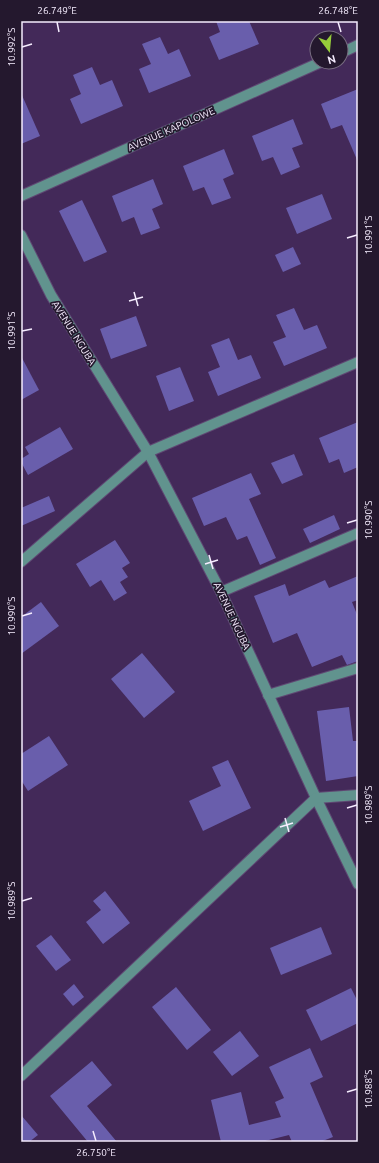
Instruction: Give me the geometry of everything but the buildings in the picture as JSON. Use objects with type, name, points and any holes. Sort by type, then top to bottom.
[{"type":"street","name":"AVENUE KAPOLOWE","points":[[21,196],[309,67]]},
{"type":"street","name":"AVENUE NGUBA","points":[[21,235],[51,296],[148,452],[221,592],[316,798],[358,884]]},
{"type":"street","points":[[21,562],[148,452],[358,362]]},
{"type":"street","points":[[221,592],[358,533]]},
{"type":"street","points":[[268,695],[358,668]]},
{"type":"street","points":[[21,1076],[316,798],[358,795]]}]
